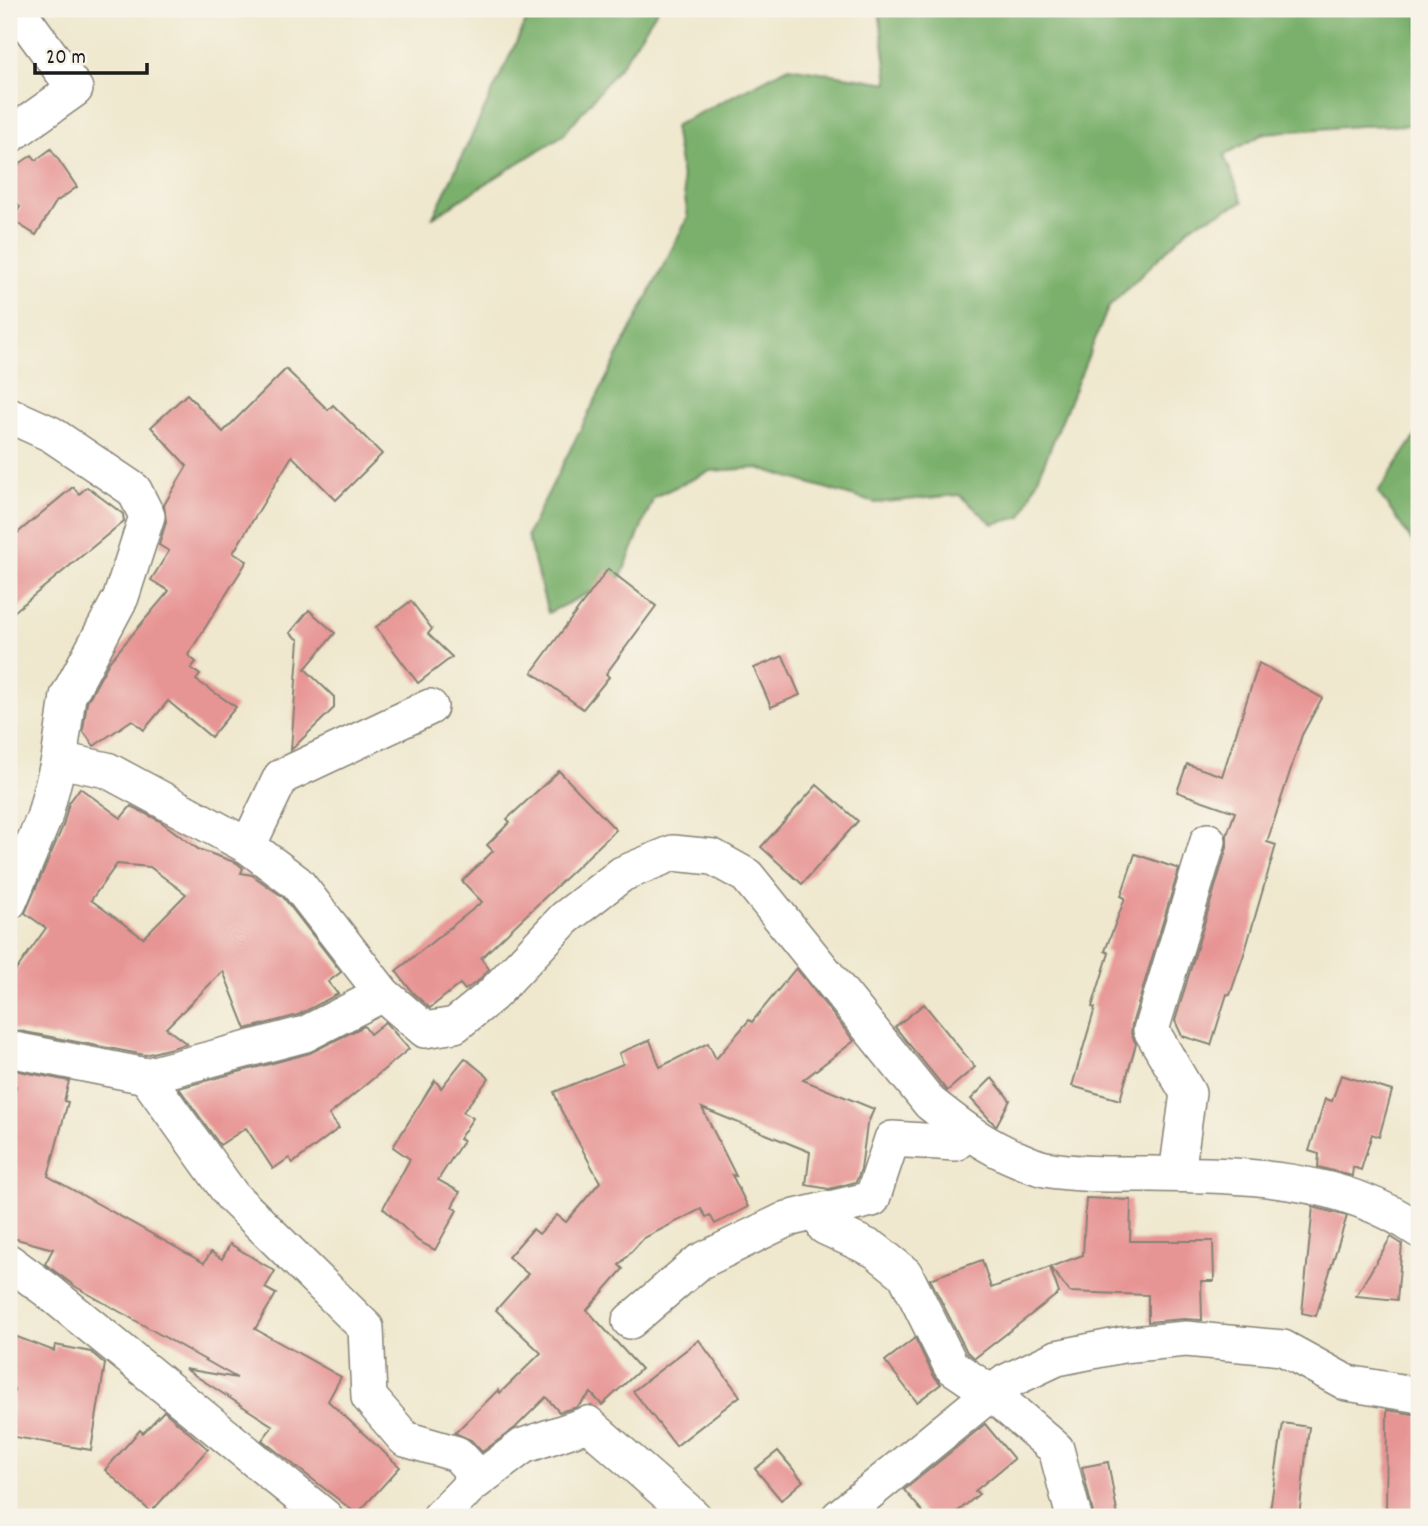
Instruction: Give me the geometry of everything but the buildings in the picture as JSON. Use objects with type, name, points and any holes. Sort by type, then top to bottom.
[{"type":"street","points":[[9,136],[75,89],[17,9]]},
{"type":"street","points":[[9,415],[51,434],[134,489],[147,516],[121,597],[68,696],[59,760],[44,818],[9,902]]},
{"type":"street","points":[[248,846],[281,777],[430,707]]},
{"type":"street","points":[[59,760],[107,770],[248,846],[297,883],[383,994],[425,1030],[455,1026],[492,995],[565,918],[622,874],[673,853],[713,857],[747,876],[930,1103],[967,1133],[993,1149],[1043,1169],[1101,1174],[1177,1174],[1287,1180],[1353,1196],[1419,1230]]},
{"type":"street","points":[[1177,1174],[1188,1093],[1151,1030],[1208,841]]},
{"type":"street","points":[[9,1049],[146,1076],[305,1034],[383,994]]},
{"type":"street","points":[[146,1076],[232,1196],[366,1328],[369,1397],[405,1439],[457,1454],[471,1469],[470,1486]]},
{"type":"street","points":[[630,1321],[699,1262],[787,1219],[872,1199],[892,1139],[955,1143],[967,1133]]},
{"type":"street","points":[[820,1212],[825,1227],[875,1250],[905,1274],[951,1366],[991,1393],[1056,1449],[1074,1517]]},
{"type":"street","points":[[9,1262],[325,1517]]},
{"type":"street","points":[[839,1517],[1006,1382],[1057,1358],[1122,1345],[1186,1339],[1283,1348],[1347,1383],[1419,1395]]},
{"type":"street","points":[[440,1517],[470,1486],[523,1446],[588,1424],[694,1517]]},
{"type":"green space","points":[[532,9],[658,9],[622,64],[563,135],[433,217]]},
{"type":"green space","points":[[879,9],[1419,9],[1419,125],[1359,126],[1265,133],[1224,155],[1243,202],[1192,225],[1108,308],[1022,517],[993,524],[959,495],[875,503],[758,468],[710,471],[654,497],[621,577],[548,613],[527,535],[688,217],[674,126],[789,67],[888,83]]},
{"type":"green space","points":[[1419,431],[1419,551],[1378,492]]}]
